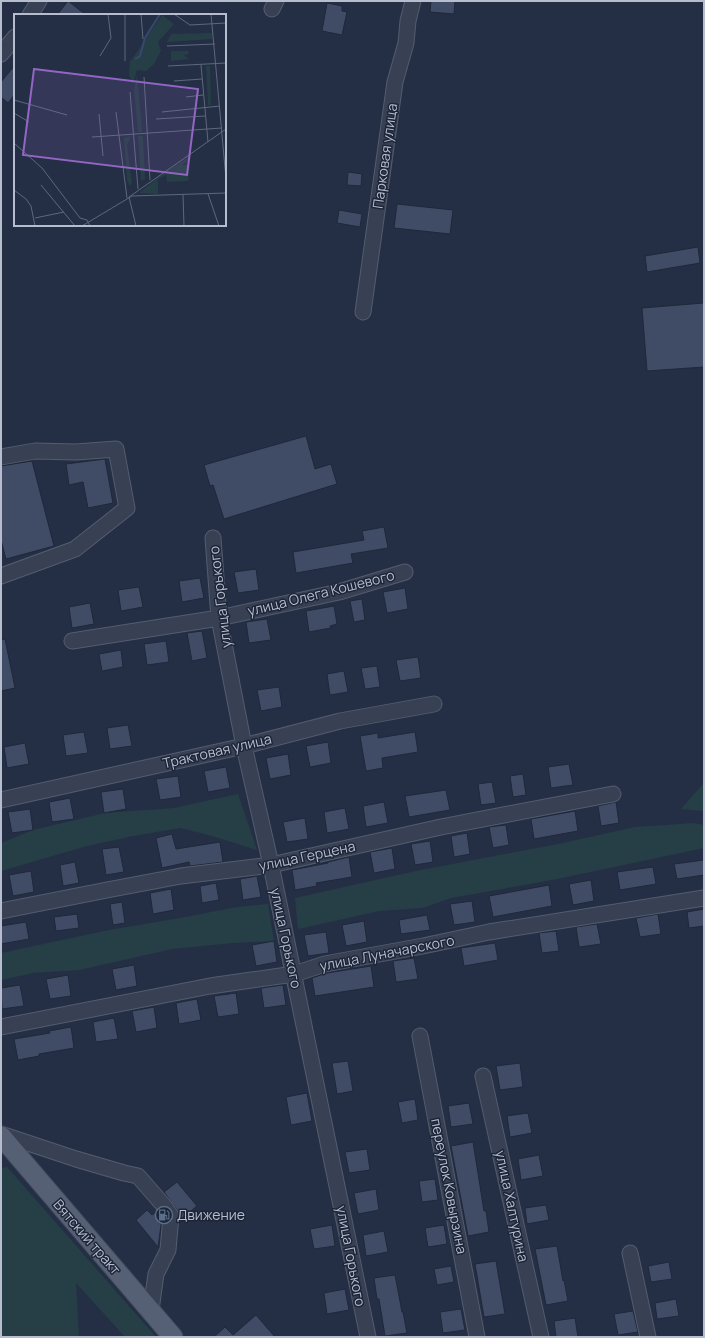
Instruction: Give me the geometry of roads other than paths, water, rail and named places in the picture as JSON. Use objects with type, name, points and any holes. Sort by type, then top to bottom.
[{"type":"main road","name":"Вятский тракт","points":[[1,1135],[173,1337]]},
{"type":"street","points":[[31,14],[39,1]]},
{"type":"street","name":"Парковая улица","points":[[363,312],[394,90],[406,43],[408,21],[413,1]]},
{"type":"street","points":[[1,54],[14,38]]},
{"type":"street","points":[[1,457],[35,451],[76,452],[116,449],[128,508],[75,549],[1,576]]},
{"type":"street","name":"улица Горького","points":[[213,538],[220,618],[244,746],[294,974],[368,1337]]},
{"type":"street","name":"улица Олега Кошевого","points":[[72,641],[220,618],[339,592],[405,572]]},
{"type":"street","name":"Трактовая улица","points":[[1,800],[244,746],[340,721],[434,704]]},
{"type":"street","name":"улица Герцена","points":[[1,911],[181,876],[271,865],[442,827],[613,794]]},
{"type":"street","name":"улица Луначарского","points":[[1,1027],[210,986],[294,974],[325,964],[489,932],[704,898]]},
{"type":"street","name":"переулок Ковырзина","points":[[420,1036],[477,1337]]},
{"type":"street","name":"улица Халтурина","points":[[483,1076],[541,1337]]},
{"type":"street","points":[[1,1135],[76,1159],[138,1176],[165,1207],[171,1216],[168,1250],[156,1274],[150,1310]]},
{"type":"street","points":[[630,1253],[648,1337]]},
{"type":"place","name":"Движение","points":[[164,1215]]}]
